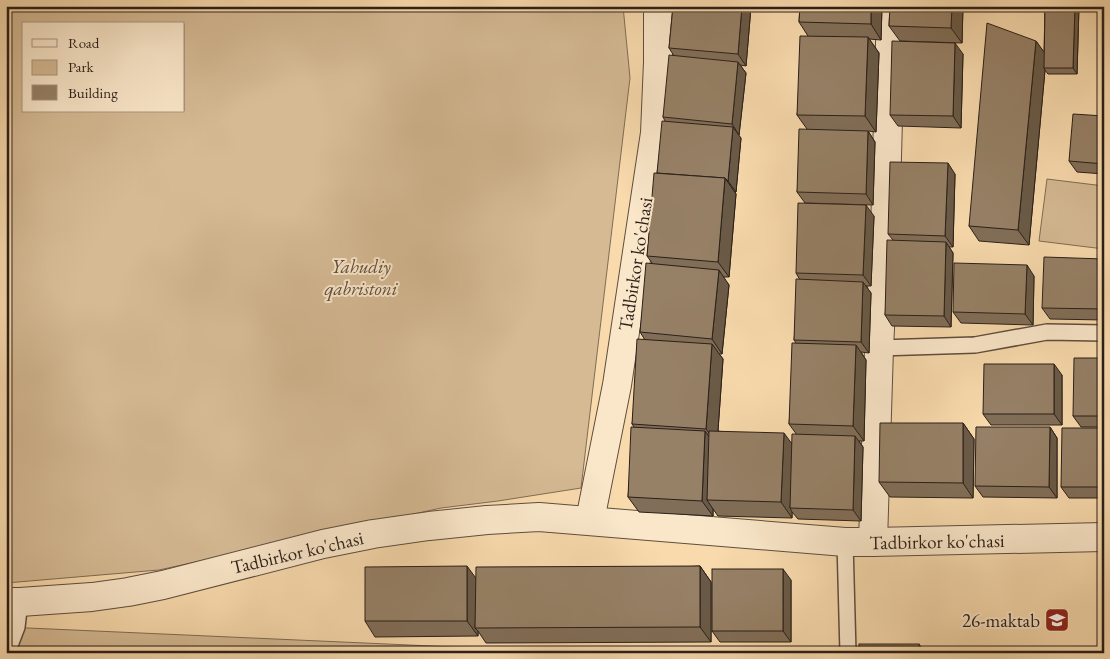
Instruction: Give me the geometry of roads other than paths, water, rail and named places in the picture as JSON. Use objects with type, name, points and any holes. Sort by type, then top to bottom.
[{"type":"street","name":"Tadbirkor ko'chasi","points":[[590,520],[616,385],[655,133],[658,6]]},
{"type":"street","points":[[873,542],[879,348],[885,232],[891,6]]},
{"type":"street","name":"Tadbirkor ko'chasi","points":[[13,602],[92,597],[128,592],[163,585],[323,544],[373,534],[487,520],[539,517],[590,520],[845,542],[1104,537]]},
{"type":"lane","points":[[879,348],[974,345],[1047,332],[1104,333]]},
{"type":"lane","points":[[845,542],[848,653]]},
{"type":"lane","points":[[7,653],[16,627],[13,602]]},
{"type":"place","name":"26-maktab","points":[[1057,620]]},
{"type":"park label","name":"Yahudiy qabristoni","points":[[361,277]]}]
